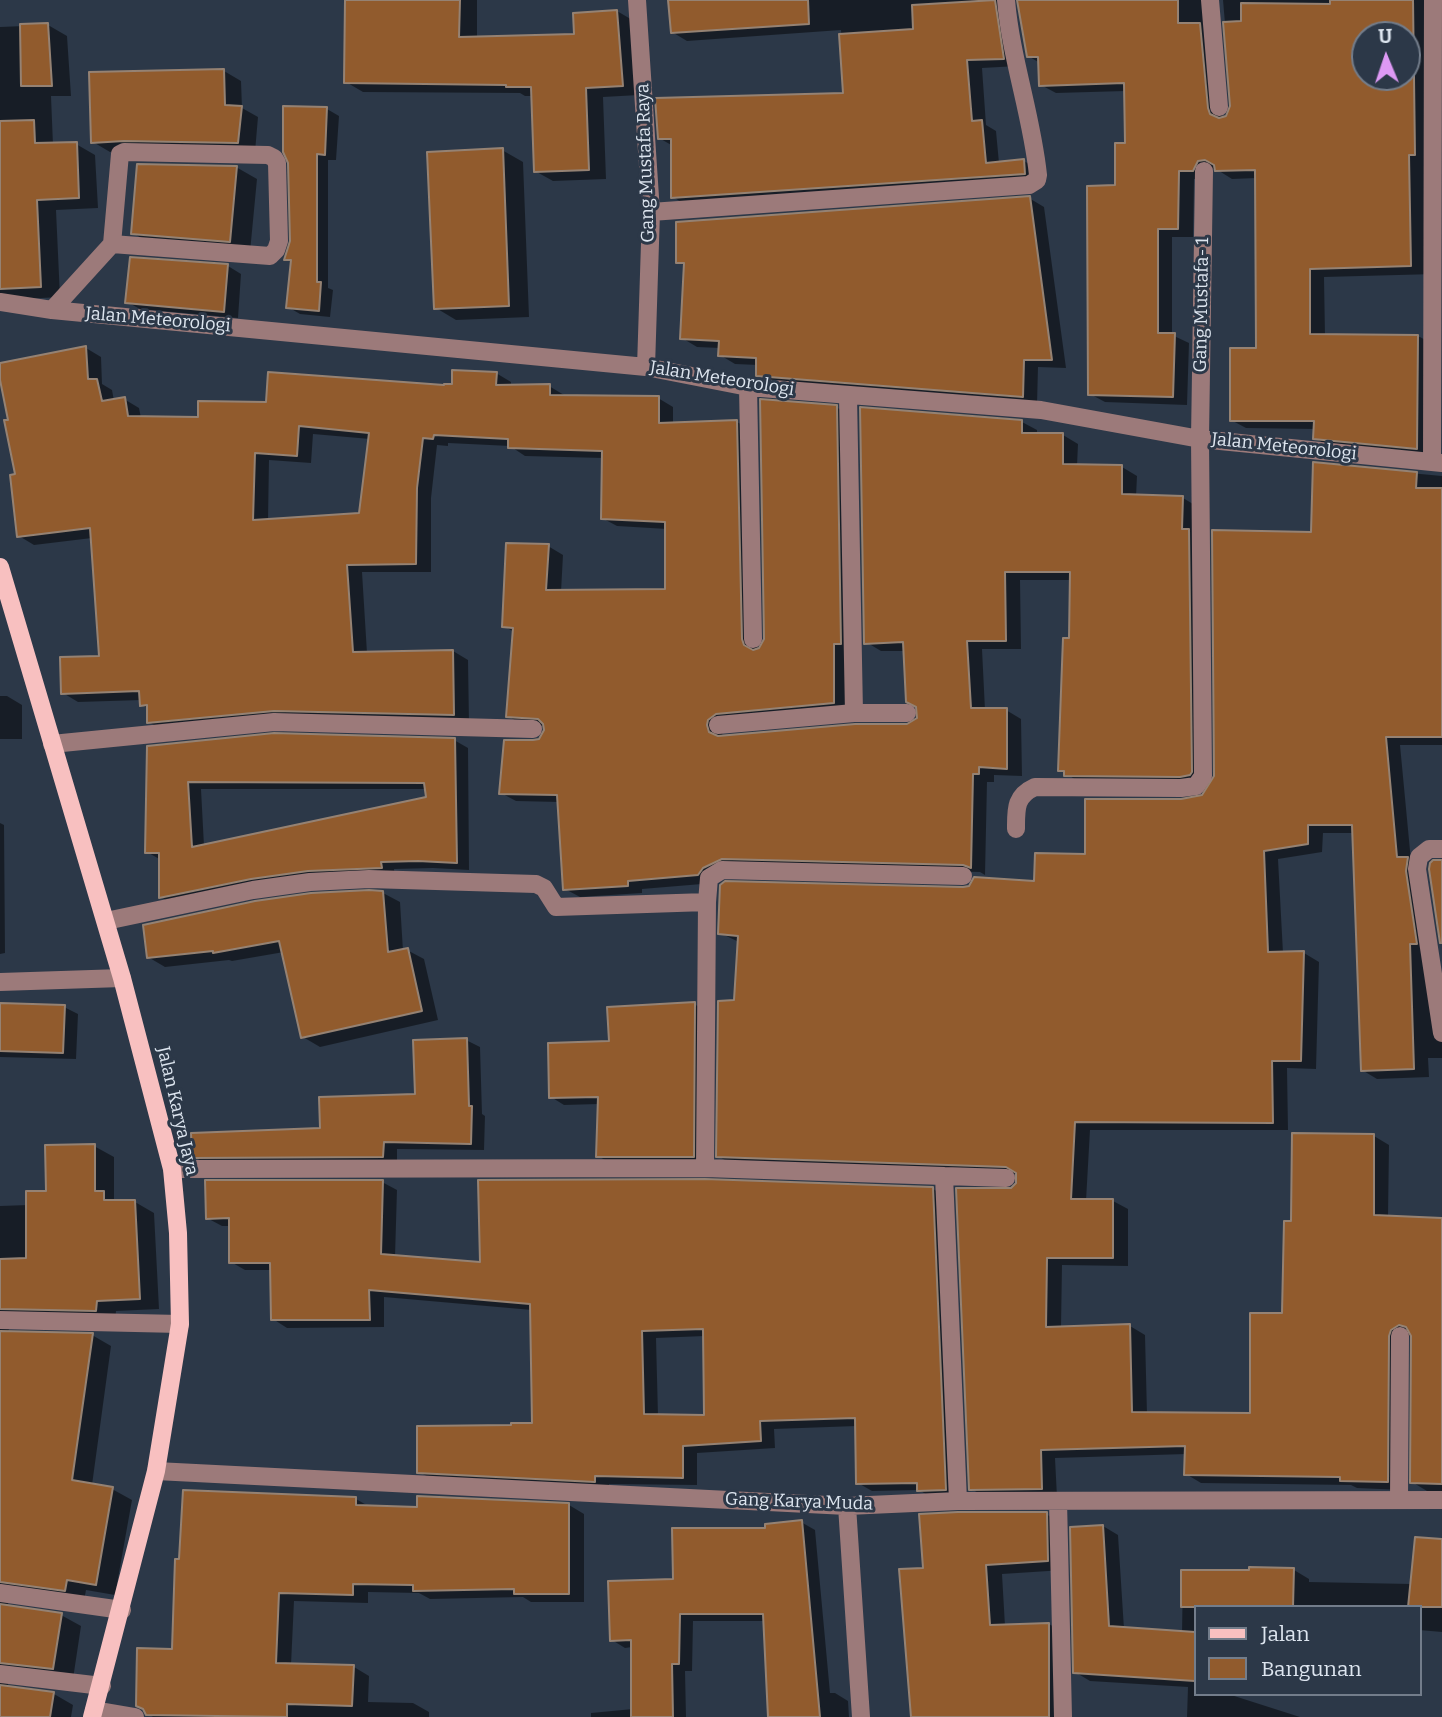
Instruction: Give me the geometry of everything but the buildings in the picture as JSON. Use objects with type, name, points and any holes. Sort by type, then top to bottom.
[{"type":"main road","name":"Jalan Karya Jaya","points":[[0,567],[122,978],[172,1169],[178,1233],[180,1324],[156,1471],[93,1714]]},
{"type":"street","name":"Gang Mustafa Raya","points":[[637,0],[651,212],[646,367]]},
{"type":"street","points":[[651,212],[1029,184],[1037,180],[1035,144],[1009,30],[1006,0]]},
{"type":"street","points":[[1210,0],[1219,107]]},
{"type":"street","points":[[1433,0],[1437,462]]},
{"type":"street","points":[[52,310],[112,243],[119,157],[124,152],[268,155],[277,163],[279,242],[270,256],[112,243]]},
{"type":"street","name":"Gang Mustafa- 1","points":[[1016,829],[1017,802],[1026,791],[1035,787],[1181,788],[1196,786],[1203,776],[1200,439],[1204,171]]},
{"type":"street","name":"Jalan Meteorologi","points":[[0,302],[52,310],[646,367],[748,387],[848,397],[1041,410],[1200,439],[1437,462]]},
{"type":"street","points":[[748,387],[753,639]]},
{"type":"street","points":[[848,397],[854,713]]},
{"type":"street","points":[[718,725],[854,713],[907,713]]},
{"type":"street","points":[[52,744],[275,722],[533,729]]},
{"type":"street","points":[[1442,849],[1429,849],[1419,857],[1417,869],[1442,1033]]},
{"type":"street","points":[[705,1168],[709,878],[722,870],[963,876]]},
{"type":"street","points":[[106,921],[253,890],[310,882],[369,879],[536,884],[544,888],[556,907],[707,902]]},
{"type":"street","points":[[0,982],[122,978]]},
{"type":"street","points":[[172,1169],[705,1168],[1006,1178]]},
{"type":"street","points":[[944,1176],[958,1502]]},
{"type":"street","points":[[0,1321],[180,1324]]},
{"type":"street","points":[[1399,1500],[1400,1336]]},
{"type":"street","name":"Gang Karya Muda","points":[[156,1471],[847,1506],[958,1502],[1442,1500]]},
{"type":"street","points":[[1058,1501],[1063,1717]]},
{"type":"street","points":[[847,1506],[861,1717]]},
{"type":"street","points":[[0,1593],[122,1610]]},
{"type":"street","points":[[0,1674],[102,1686]]},
{"type":"street","points":[[93,1714],[135,1717]]}]
